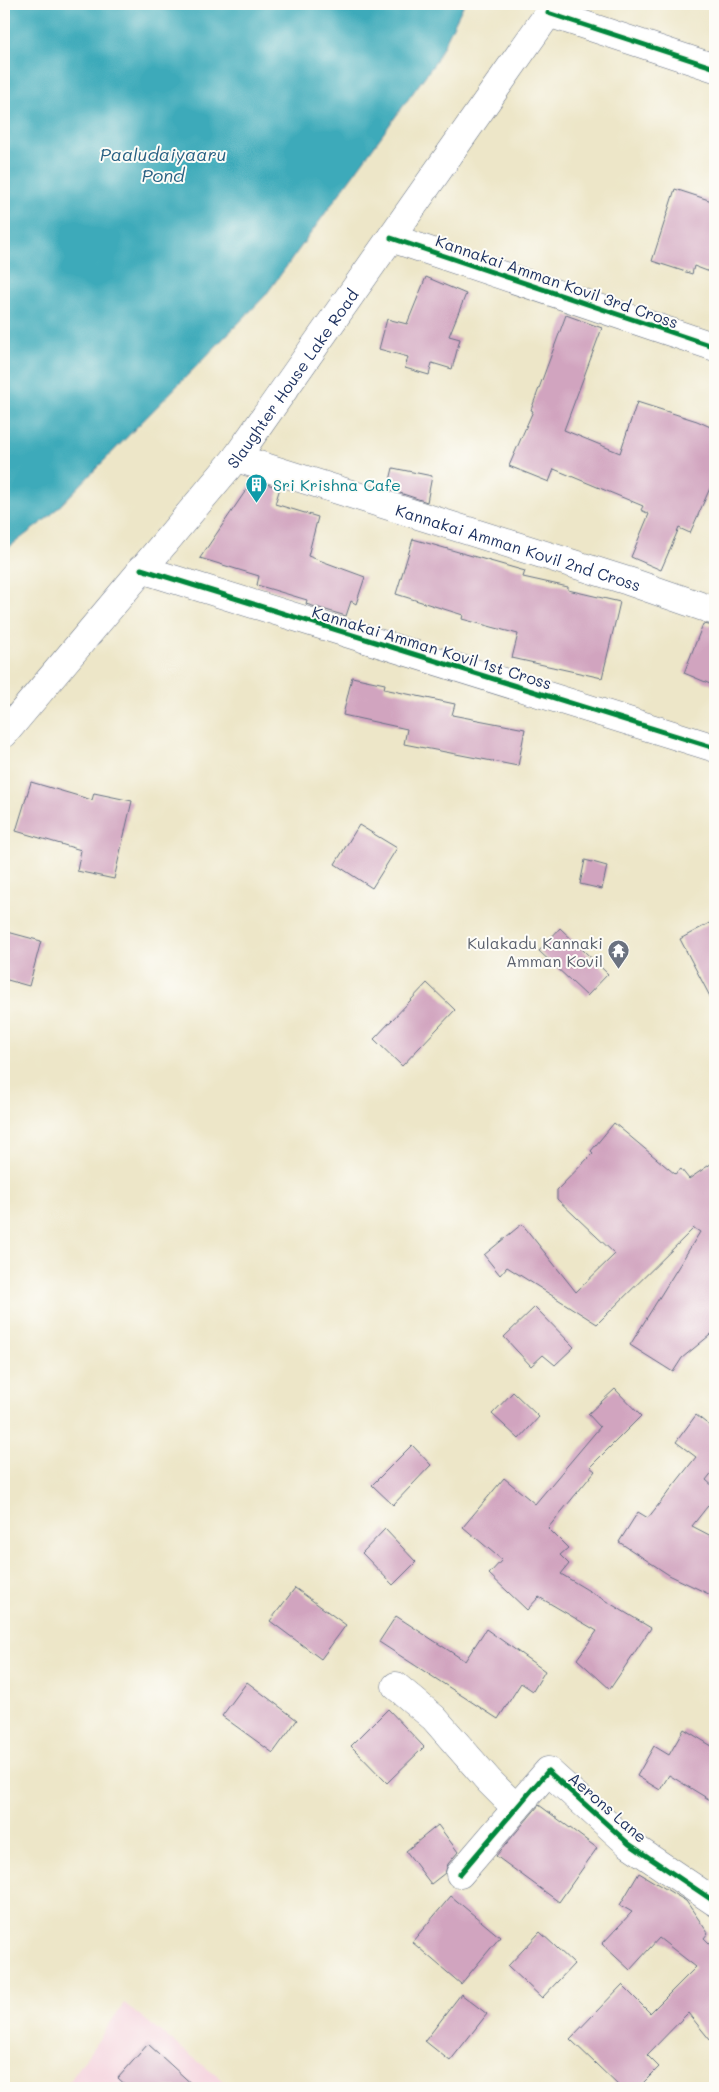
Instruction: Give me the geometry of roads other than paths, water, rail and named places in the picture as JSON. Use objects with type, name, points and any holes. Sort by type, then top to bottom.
[{"type":"street","points":[[551,8],[715,68]]},
{"type":"street","name":"Slaughter House Lake Road","points":[[4,734],[236,458],[551,8]]},
{"type":"street","name":"Kannakai Amman Kovil 3rd Cross","points":[[391,238],[715,347]]},
{"type":"street","name":"Kannakai Amman Kovil 2nd Cross","points":[[236,458],[628,581],[715,612]]},
{"type":"street","name":"Kannakai Amman Kovil 1st Cross","points":[[141,569],[715,748]]},
{"type":"street","points":[[396,1686],[434,1718],[489,1781],[516,1808]]},
{"type":"street","name":"Aerons Lane","points":[[460,1874],[548,1771],[629,1844],[714,1898]]},
{"type":"water","name":"Paaludaiyaaru Pond","points":[[4,4],[464,4],[436,61],[265,296],[50,516],[4,551]]},
{"type":"place","name":"Sri Krishna Cafe","points":[[257,503]]},
{"type":"place","name":"Kulakadu Kannaki Amman Kovil","points":[[619,970]]}]
